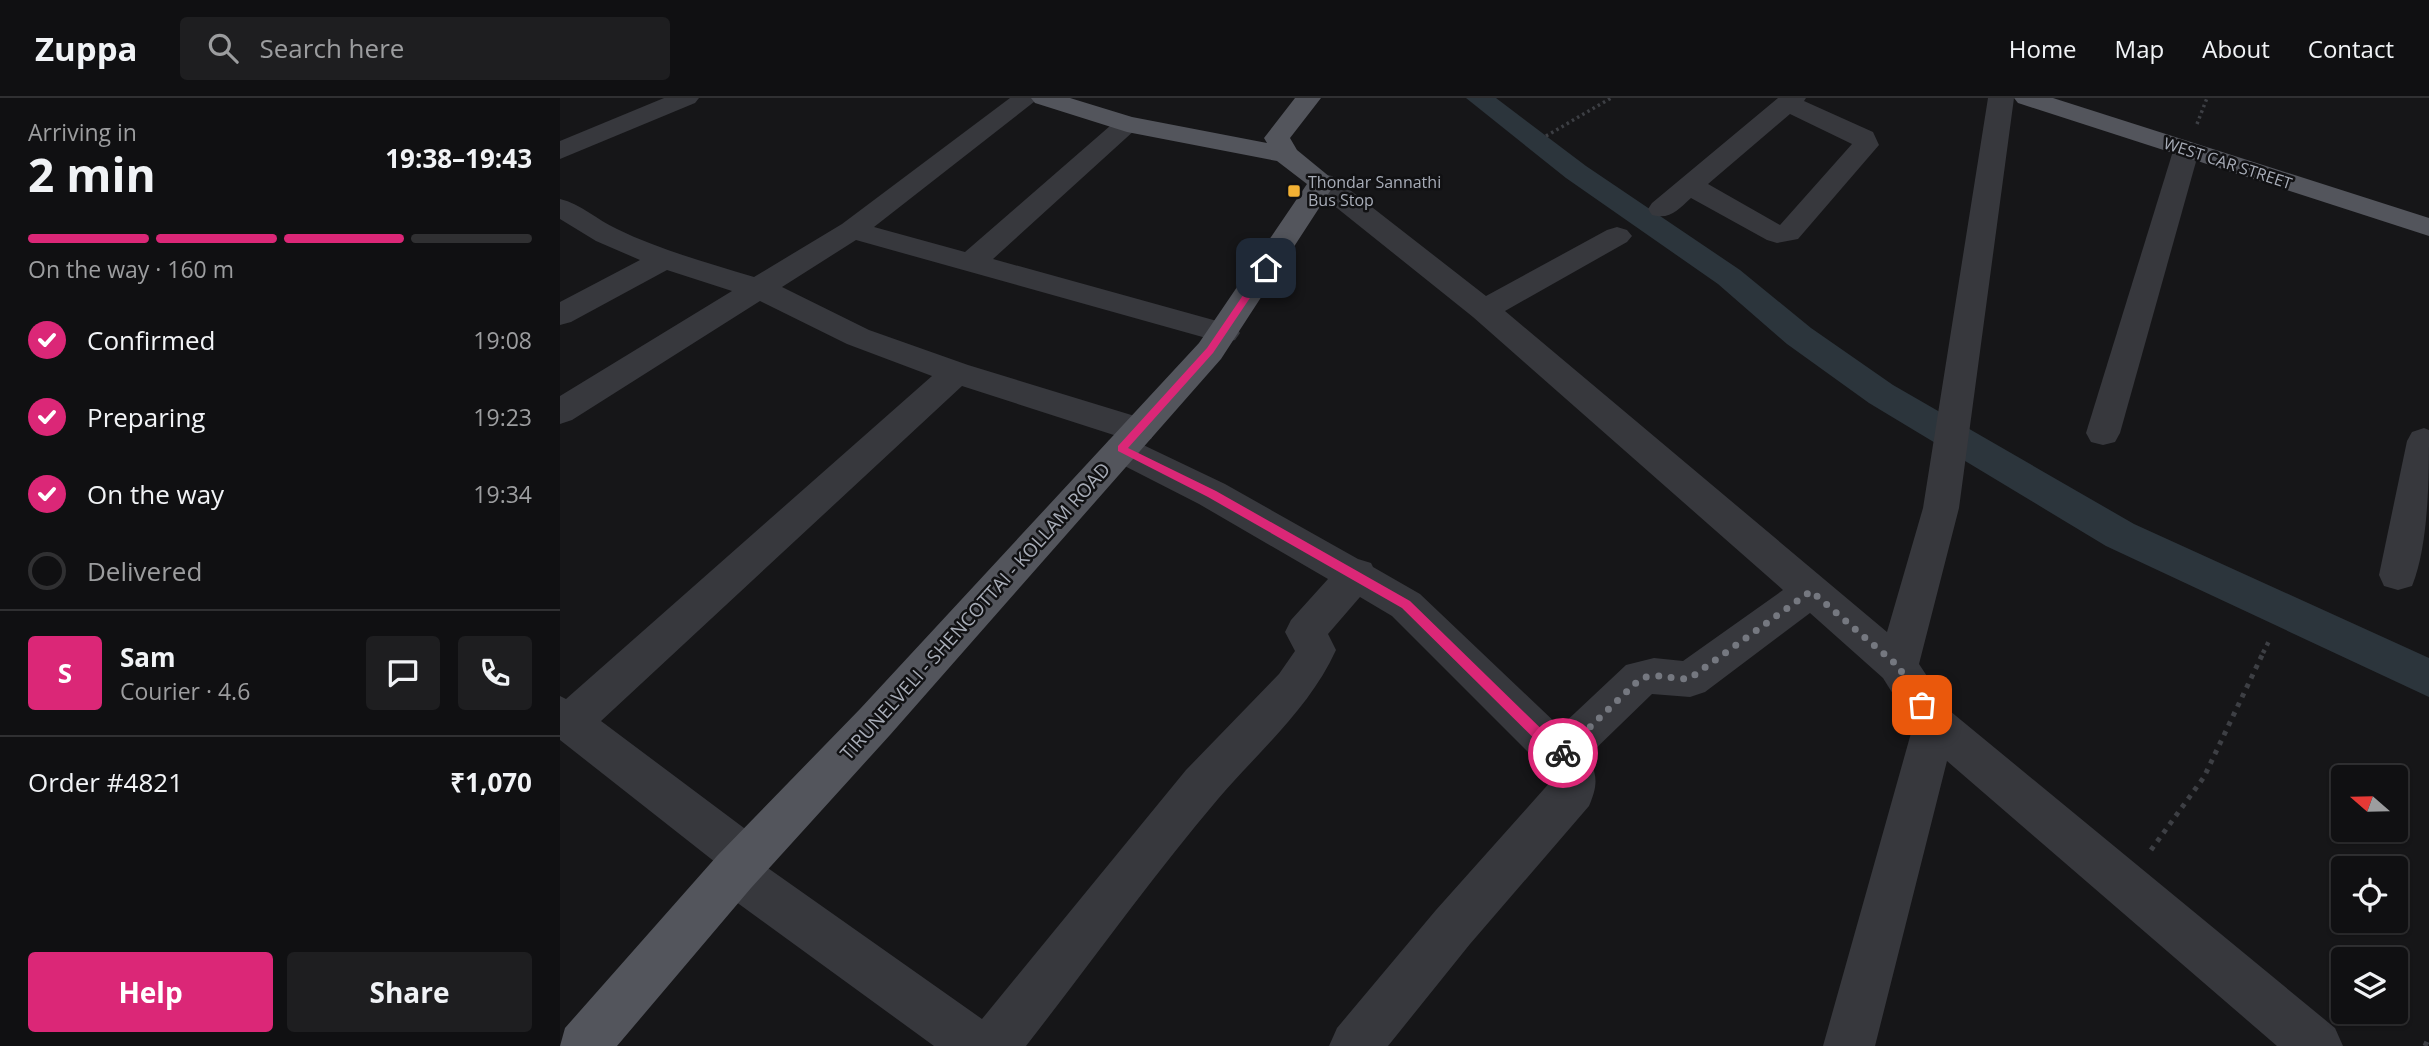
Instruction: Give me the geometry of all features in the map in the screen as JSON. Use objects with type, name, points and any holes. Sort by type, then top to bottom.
[{"type":"main road","points":[[1308,98],[1277,138],[1286,155],[1322,182]]},
{"type":"main road","name":"WEST CAR STREET","points":[[2027,98],[2429,227]]},
{"type":"main road","points":[[1061,101],[1127,124],[1286,155]]},
{"type":"main road","name":"TIRUNELVELI - SHENCOTTAI - KOLLAM ROAD","points":[[583,1046],[739,867],[876,722],[1224,333],[1322,182]]},
{"type":"street","points":[[560,151],[686,98]]},
{"type":"street","points":[[560,412],[852,230],[1026,98]]},
{"type":"street","points":[[1898,666],[1941,508],[2001,98]]},
{"type":"street","points":[[1662,209],[1790,100],[1864,138],[1866,145],[1787,233],[1777,234],[1723,207],[1690,186]]},
{"type":"street","points":[[972,262],[1127,124]]},
{"type":"street","points":[[2103,433],[2186,150]]},
{"type":"street","points":[[1322,182],[1484,310],[1898,666],[1935,724],[2317,1046]]},
{"type":"street","points":[[560,207],[606,235],[664,259],[760,289],[794,303],[858,337],[1130,439],[1212,494],[1357,574],[1406,605],[1560,755],[1575,776],[1573,791],[1453,927],[1355,1046]]},
{"type":"street","points":[[852,230],[1224,333]]},
{"type":"street","points":[[1484,310],[1617,236]]},
{"type":"street","points":[[560,315],[664,259]]},
{"type":"street","points":[[956,373],[564,719],[736,850],[739,867],[976,1046]]},
{"type":"street","points":[[2398,575],[2424,442],[2429,443]]},
{"type":"street","points":[[993,1046],[1202,785],[1294,687],[1316,650],[1305,632],[1357,574]]},
{"type":"street","points":[[1560,755],[1641,678],[1658,674],[1675,679],[1689,679],[1811,591]]},
{"type":"street","points":[[1849,1046],[1935,724]]},
{"type":"path","points":[[1546,136],[1611,98]]},
{"type":"path","points":[[2125,884],[2204,777],[2270,639]]},
{"type":"path","points":[[2425,1046],[2429,1037]]},
{"type":"waterway","points":[[1479,98],[1576,172],[1729,277],[1799,336],[1881,394],[2120,535],[2429,678]]},
{"type":"way so far","points":[[1563,753],[1641,678],[1658,674],[1675,679],[1689,679],[1811,591],[1898,666],[1922,705]]},
{"type":"place","name":"Thondar Sannathi Bus Stop","points":[[1294,191]]},
{"type":"route","points":[[1266,268],[1210,351],[1121,449],[1212,494],[1357,574],[1406,605],[1560,755],[1563,753]]}]
